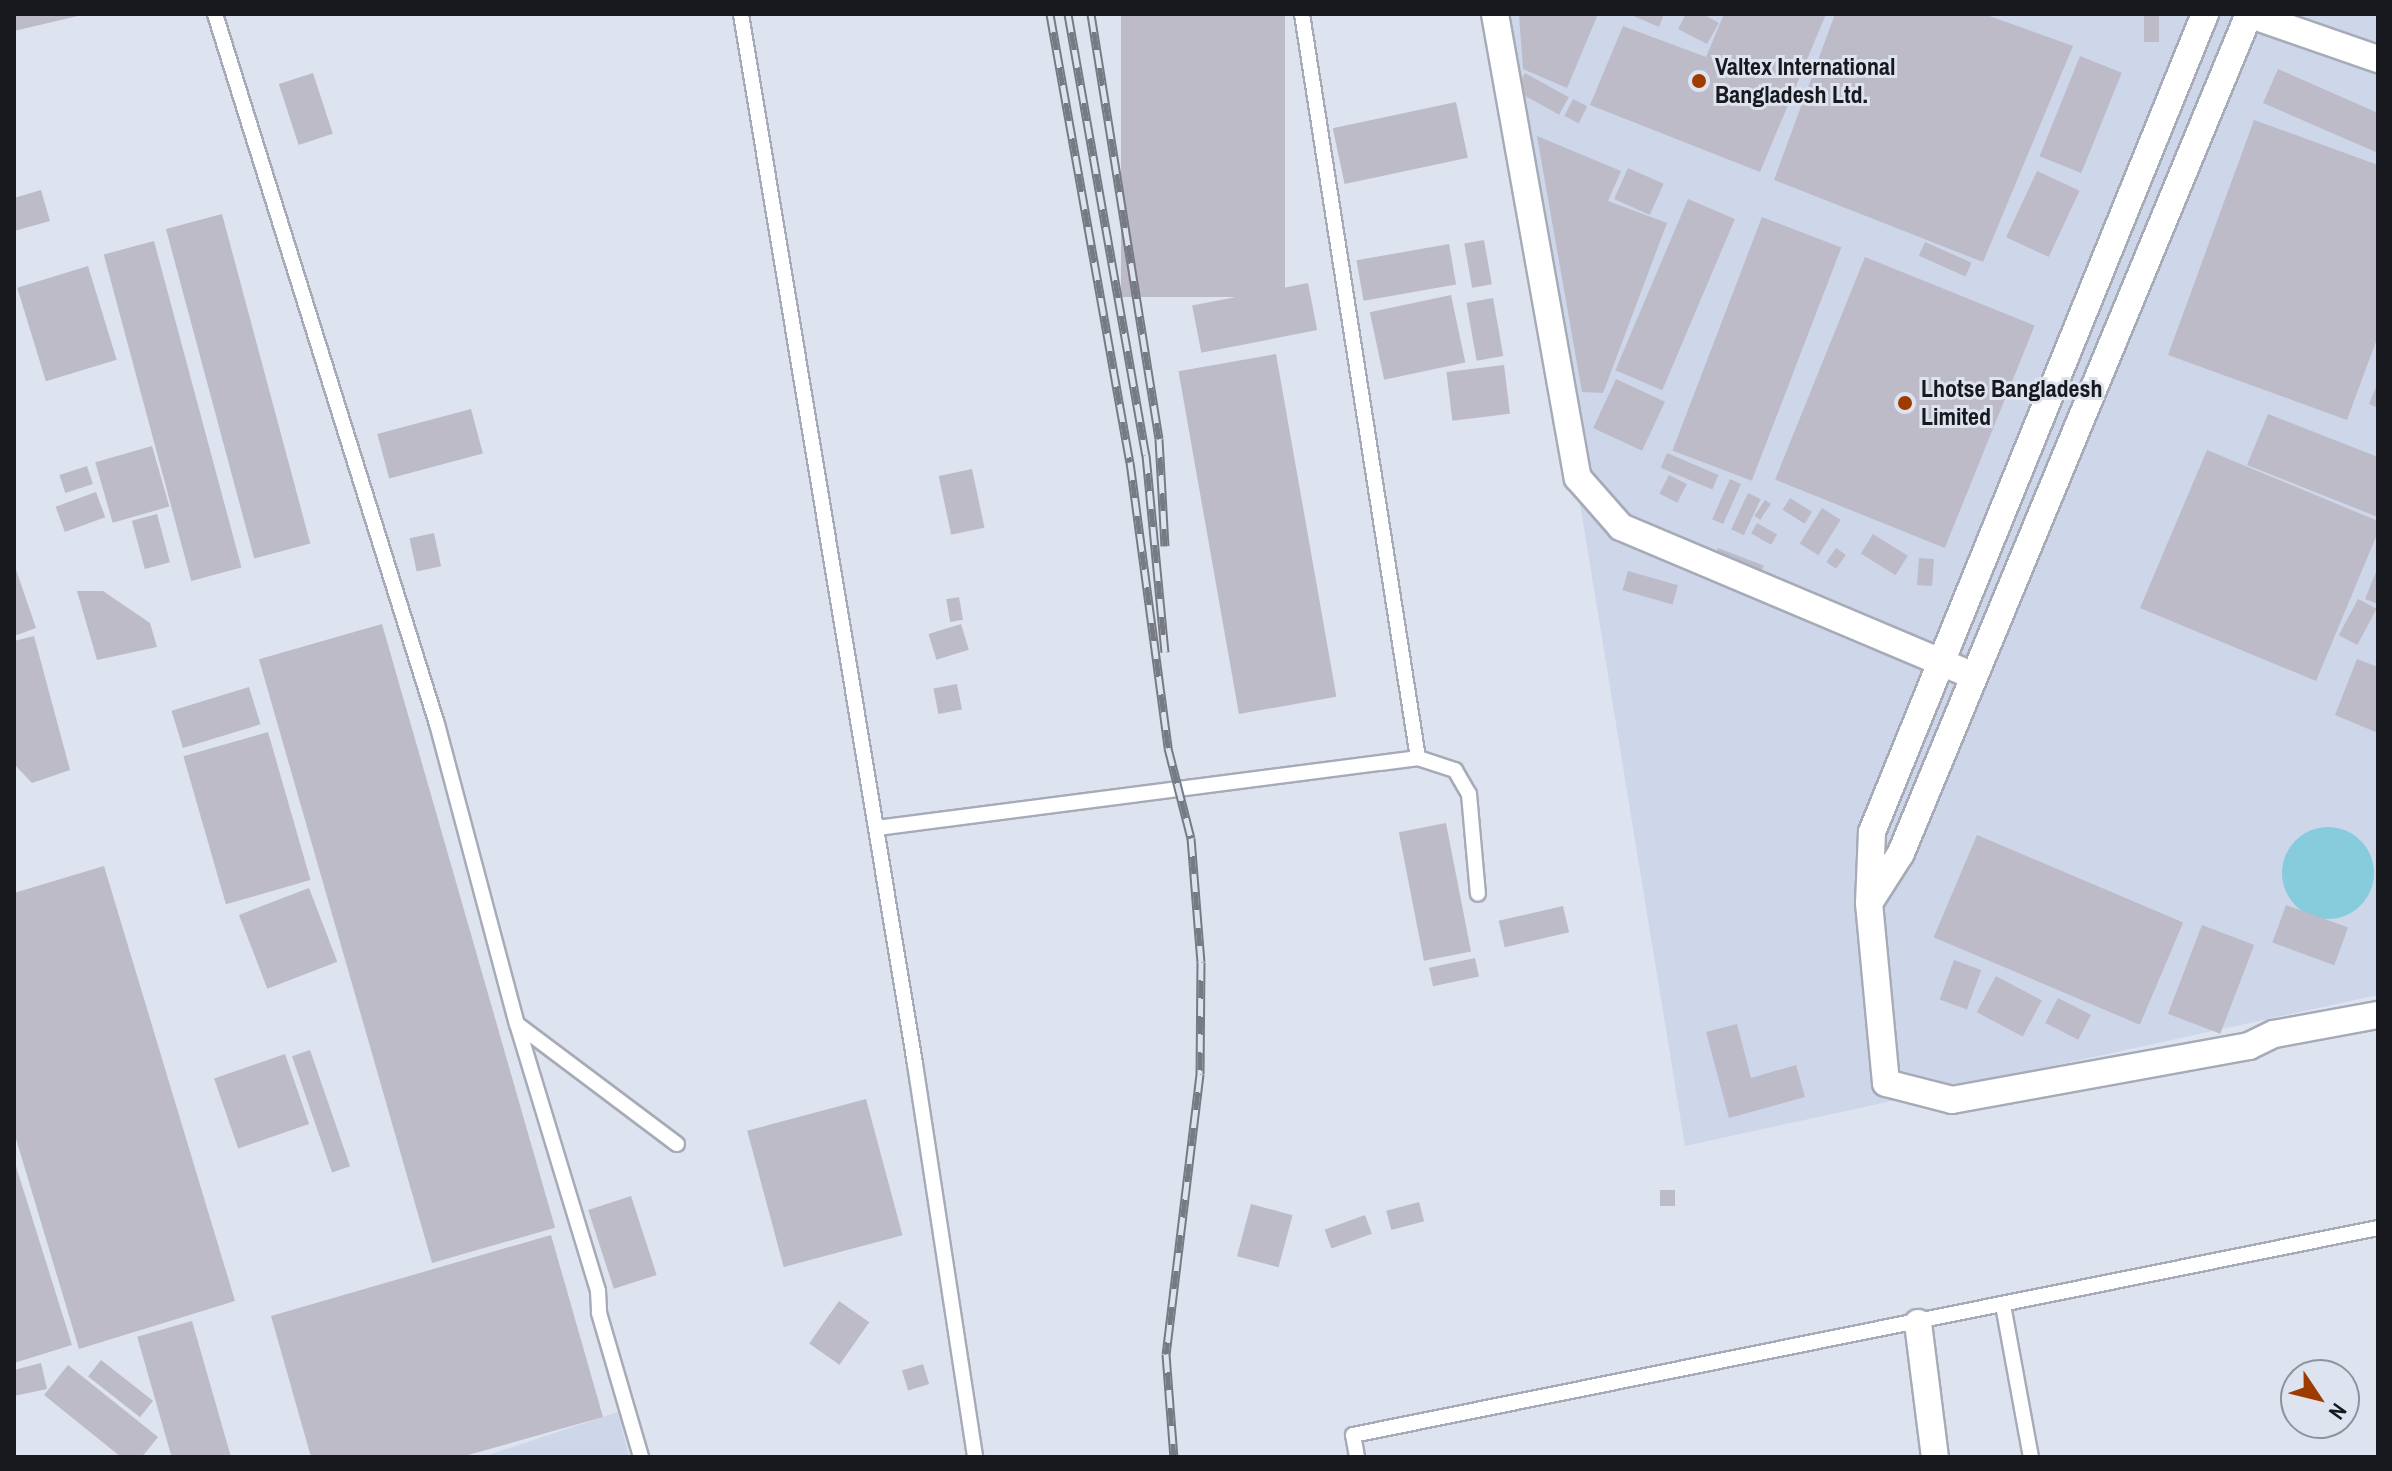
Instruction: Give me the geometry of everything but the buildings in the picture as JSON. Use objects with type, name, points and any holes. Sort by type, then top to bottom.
[{"type":"street","points":[[1495,14],[1578,478],[1621,527],[1974,676]]},
{"type":"street","points":[[2205,14],[1937,662],[1872,832],[1869,903],[1886,1083],[1952,1100],[2249,1046],[2274,1034],[2378,1015]]},
{"type":"street","points":[[1869,903],[1901,853],[2249,14],[2378,59]]},
{"type":"street","points":[[1918,1323],[1935,1457]]},
{"type":"lane","points":[[215,14],[437,724],[517,1024],[598,1291],[599,1313],[641,1457]]},
{"type":"lane","points":[[741,14],[877,828],[975,1457]]},
{"type":"lane","points":[[1302,14],[1418,758]]},
{"type":"lane","points":[[877,828],[1418,758],[1455,770],[1469,794],[1478,894]]},
{"type":"lane","points":[[517,1024],[677,1144]]},
{"type":"lane","points":[[1357,1457],[1353,1435],[2378,1228]]},
{"type":"lane","points":[[2003,1305],[2031,1457]]},
{"type":"shaded area","points":[[1500,14],[2378,14],[2378,995],[1685,1146]]},
{"type":"shaded area","points":[[618,1412],[629,1457],[482,1457]]},
{"type":"water","points":[[2328,827],[2346,831],[2360,841],[2370,855],[2374,873],[2370,891],[2360,905],[2346,915],[2328,919],[2310,915],[2296,905],[2286,891],[2282,873],[2286,855],[2296,841],[2310,831]]},
{"type":"railway","points":[[1050,14],[1130,462],[1168,748],[1191,838],[1201,962],[1200,1074],[1166,1354],[1174,1457]]},
{"type":"railway","points":[[1068,14],[1146,455],[1165,652]]},
{"type":"railway","points":[[1091,14],[1159,439],[1165,546]]},
{"type":"place","name":"Valtex International Bangladesh Ltd.","points":[[1699,81]]},
{"type":"place","name":"Lhotse Bangladesh Limited","points":[[1905,403]]}]
